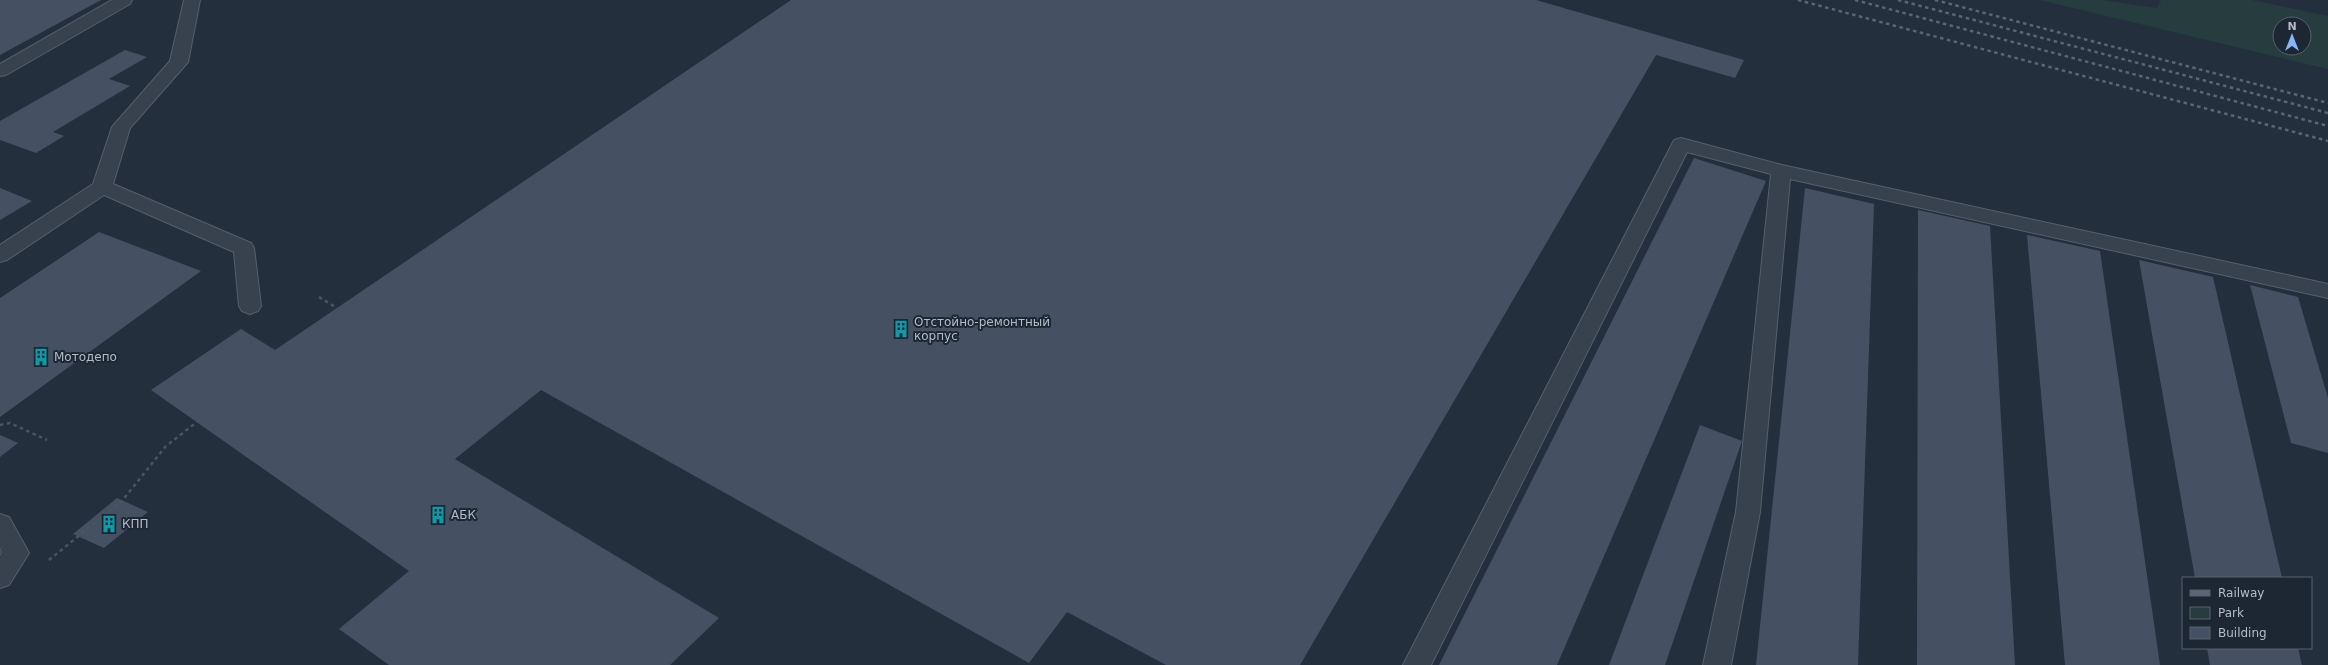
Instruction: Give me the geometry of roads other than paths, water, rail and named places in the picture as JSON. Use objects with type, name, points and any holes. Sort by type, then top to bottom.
[{"type":"lane","points":[[0,71],[124,0]]},
{"type":"lane","points":[[0,255],[102,187],[121,127],[179,62],[192,0]]},
{"type":"lane","points":[[1417,665],[1681,144],[1781,171],[2328,291]]},
{"type":"lane","points":[[1717,665],[1748,512],[1781,171]]},
{"type":"lane","points":[[102,187],[244,248],[250,306]]},
{"type":"lane","points":[[0,524],[16,553],[0,577]]},
{"type":"railway","points":[[1798,0],[2328,141]]},
{"type":"railway","points":[[1855,0],[2328,126]]},
{"type":"railway","points":[[1898,0],[2328,113]]},
{"type":"railway","points":[[1935,0],[2328,103]]},
{"type":"place","name":"Отстойно-ремонтный корпус","points":[[901,329]]},
{"type":"place","name":"Мотодепо","points":[[41,357]]},
{"type":"place","name":"АБК","points":[[438,515]]},
{"type":"place","name":"КПП","points":[[109,524]]}]
